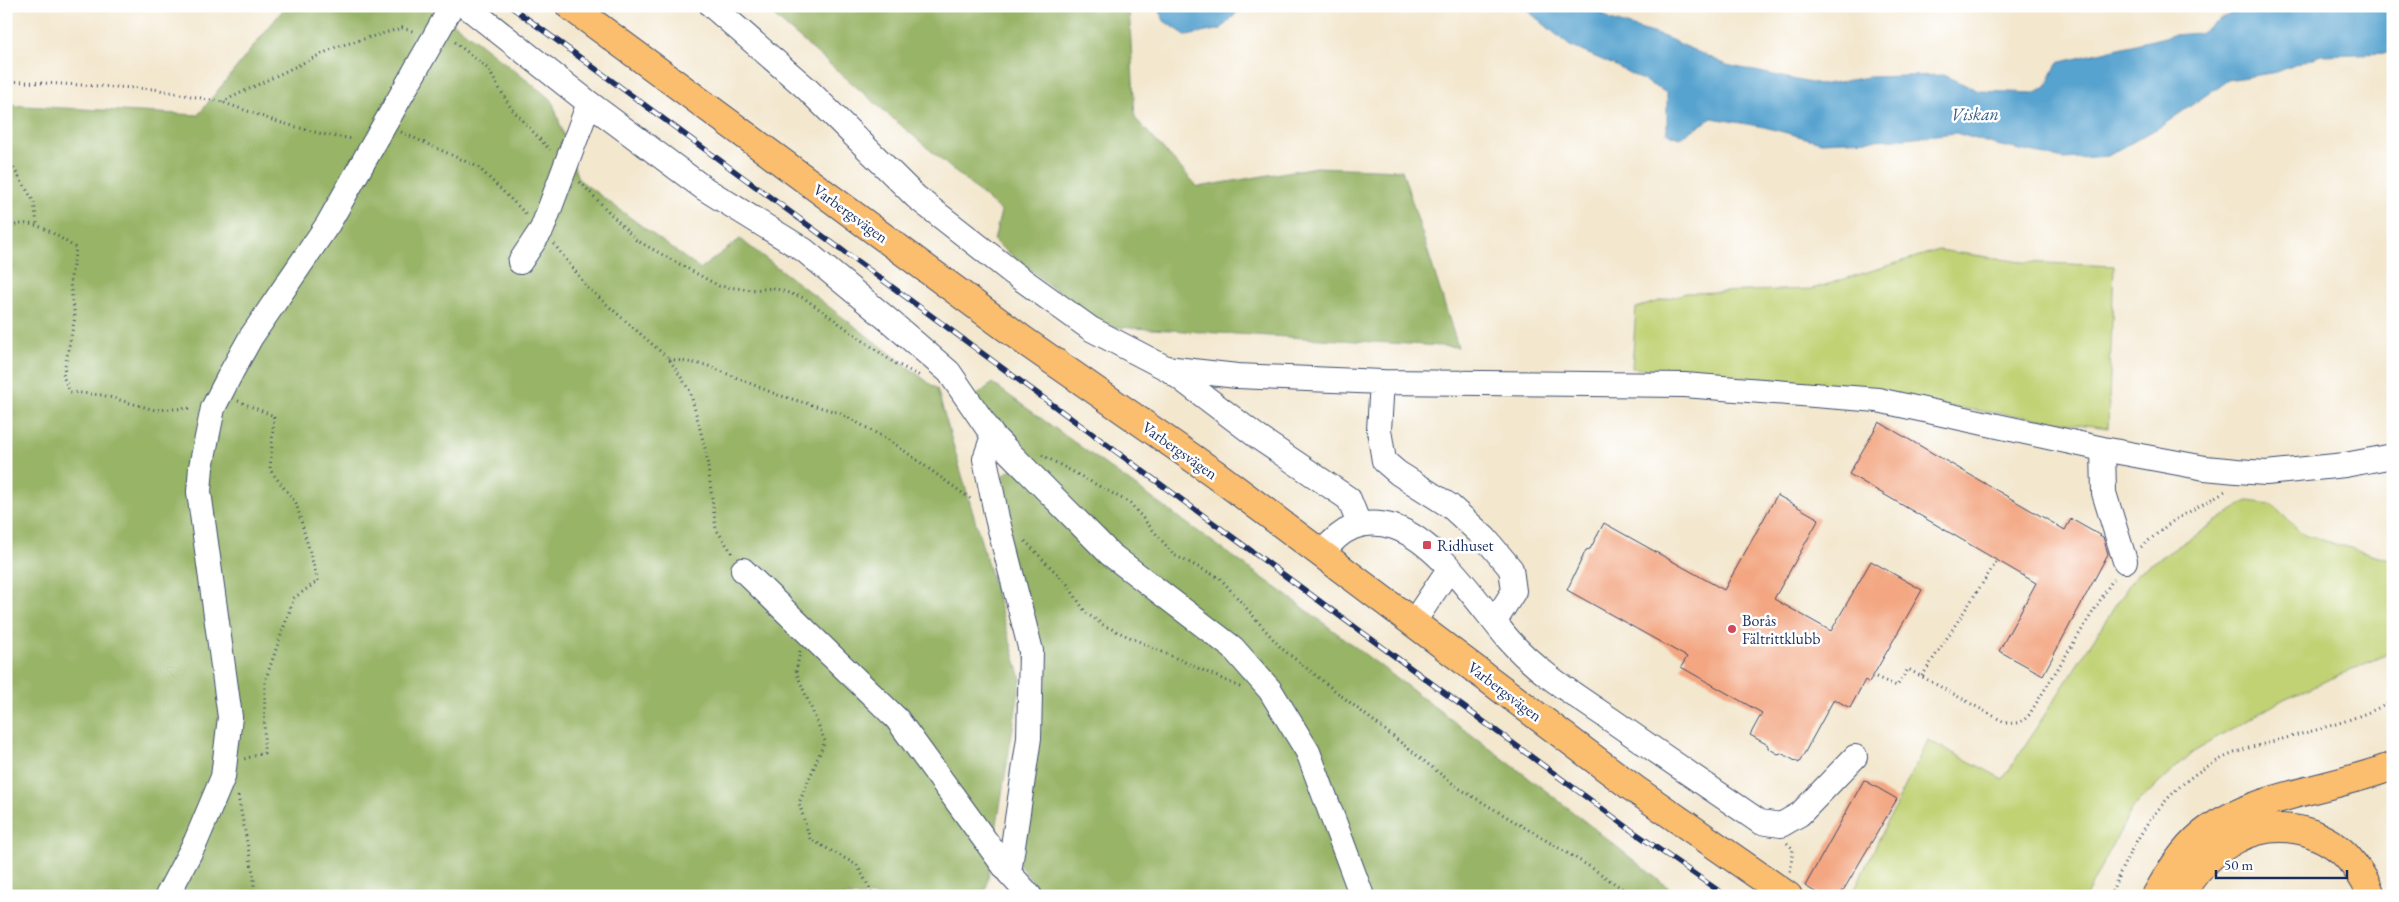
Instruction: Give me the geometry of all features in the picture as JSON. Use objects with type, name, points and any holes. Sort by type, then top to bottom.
[{"type":"main road","name":"Varbergsvägen","points":[[570,6],[1023,340],[1214,473],[1661,809],[1790,886]]},
{"type":"main road","points":[[2156,896],[2187,850],[2207,830],[2242,810],[2366,777],[2393,766]]},
{"type":"main road","points":[[2180,896],[2191,876],[2212,854],[2231,841],[2255,830],[2277,828],[2301,830],[2322,838],[2342,850],[2358,871],[2370,896]]},
{"type":"street","points":[[167,896],[196,841],[223,777],[230,716],[199,492],[201,467],[213,408],[251,337],[328,224],[452,6]]},
{"type":"street","points":[[466,6],[589,103],[706,189],[811,256],[949,372],[1001,443],[1110,554],[1233,648],[1270,690],[1308,752],[1362,896]]},
{"type":"street","points":[[712,6],[806,88],[916,197],[1013,273],[1091,329],[1166,368],[1259,438],[1349,499],[1359,524]]},
{"type":"street","points":[[520,262],[542,229],[589,103]]},
{"type":"street","points":[[1166,368],[1237,376],[1382,382],[1684,385],[1878,400],[2103,449],[2205,468],[2237,471],[2276,472],[2345,465],[2393,456]]},
{"type":"street","points":[[1382,382],[1379,430],[1384,461],[1398,473],[1450,506],[1485,538],[1512,569],[1514,591],[1495,621]]},
{"type":"street","points":[[1001,443],[985,459],[997,518],[1030,651],[1029,738],[1010,873]]},
{"type":"street","points":[[2103,449],[2104,493],[2125,561]]},
{"type":"street","points":[[1322,553],[1334,539],[1359,524],[1377,523],[1395,528],[1427,545],[1495,621],[1510,641],[1548,676],[1760,822],[1781,825],[1800,814],[1855,756]]},
{"type":"street","points":[[1413,623],[1449,569]]},
{"type":"street","points":[[743,570],[897,719],[1010,873],[1030,896]]},
{"type":"path","points":[[222,102],[336,47],[402,28],[434,38],[448,37],[488,69],[511,108],[636,240],[719,286],[752,290],[774,288],[804,298],[893,362],[927,380]]},
{"type":"path","points":[[6,82],[154,89],[222,102],[278,122],[326,135],[380,133],[478,167],[542,229],[588,288],[669,358],[690,390],[706,452],[716,529],[743,570]]},
{"type":"path","points":[[6,150],[8,159],[34,202],[37,224]]},
{"type":"path","points":[[669,358],[706,365],[778,395],[840,413],[892,442],[997,518]]},
{"type":"path","points":[[1001,443],[1047,456],[1130,503],[1174,555],[1220,578],[1281,648],[1457,787],[1592,868],[1633,896]]},
{"type":"path","points":[[1876,677],[1897,686],[1908,669],[2006,723],[2016,724],[2024,720],[2125,561],[2170,523],[2223,494],[2232,486],[2237,471]]},
{"type":"path","points":[[1023,540],[1066,584],[1086,613],[1105,626],[1240,688],[1270,690]]},
{"type":"path","points":[[1922,676],[1997,561]]},
{"type":"path","points":[[804,627],[796,672],[825,741],[799,803],[810,838],[857,865],[874,896]]},
{"type":"path","points":[[2110,896],[2124,862],[2142,829],[2158,808],[2181,785],[2201,770],[2222,758],[2250,748],[2343,722],[2393,701]]},
{"type":"path","points":[[236,786],[254,878],[254,896]]},
{"type":"path","points":[[1768,823],[1793,848],[1790,886]]},
{"type":"green space","points":[[286,6],[432,6],[552,100],[578,179],[700,269],[740,239],[937,389],[1021,679],[985,896],[6,896],[6,105],[198,115]]},
{"type":"green space","points":[[762,6],[1129,6],[1135,118],[1198,187],[1316,167],[1402,170],[1458,347],[1100,326],[994,241],[1001,211]]},
{"type":"green space","points":[[1939,250],[2022,262],[2114,266],[2108,428],[1958,408],[1828,384],[1632,368],[1636,308],[1686,293],[1812,289]]},
{"type":"green space","points":[[992,383],[1285,594],[1554,797],[1679,896],[1044,896],[1018,864],[1039,737],[997,480],[1026,457],[974,398]]},
{"type":"green space","points":[[2247,501],[2271,504],[2304,535],[2393,560],[2393,652],[2284,699],[2192,753],[2133,807],[2086,896],[1851,896],[1928,740],[2003,779],[2136,574]]},
{"type":"water","points":[[1158,6],[1234,6],[1236,14],[1221,29],[1187,36],[1164,21]]},
{"type":"water","name":"Viskan","points":[[1522,6],[1592,6],[1611,20],[1665,37],[1727,65],[1820,85],[1868,77],[1943,75],[1979,91],[2035,93],[2046,87],[2057,63],[2173,35],[2199,33],[2243,6],[2393,6],[2393,53],[2320,55],[2277,72],[2228,80],[2163,125],[2108,156],[2064,159],[1996,145],[1956,133],[1895,139],[1821,142],[1764,127],[1712,118],[1680,138],[1667,133],[1667,93],[1616,66],[1570,46]]},
{"type":"building","points":[[1879,422],[2065,530],[2071,519],[2103,537],[2108,554],[2043,675],[1999,651],[2036,583],[1849,474]]},
{"type":"building","name":"Borås Fältrittklubb","points":[[1777,495],[1819,519],[1774,599],[1831,631],[1871,561],[1922,590],[1869,683],[1865,680],[1850,708],[1834,699],[1799,763],[1781,753],[1778,754],[1768,748],[1768,745],[1750,735],[1762,713],[1681,667],[1687,657],[1567,590],[1586,550],[1590,549],[1604,523],[1724,590]]},
{"type":"building","points":[[1864,780],[1897,799],[1840,896],[1822,896],[1805,886]]},
{"type":"railway","points":[[510,6],[1631,830],[1726,896]]},
{"type":"place","name":"Ridhuset","points":[[1427,545]]},
{"type":"place","name":"Borås Fältrittklubb","points":[[1732,629]]}]
